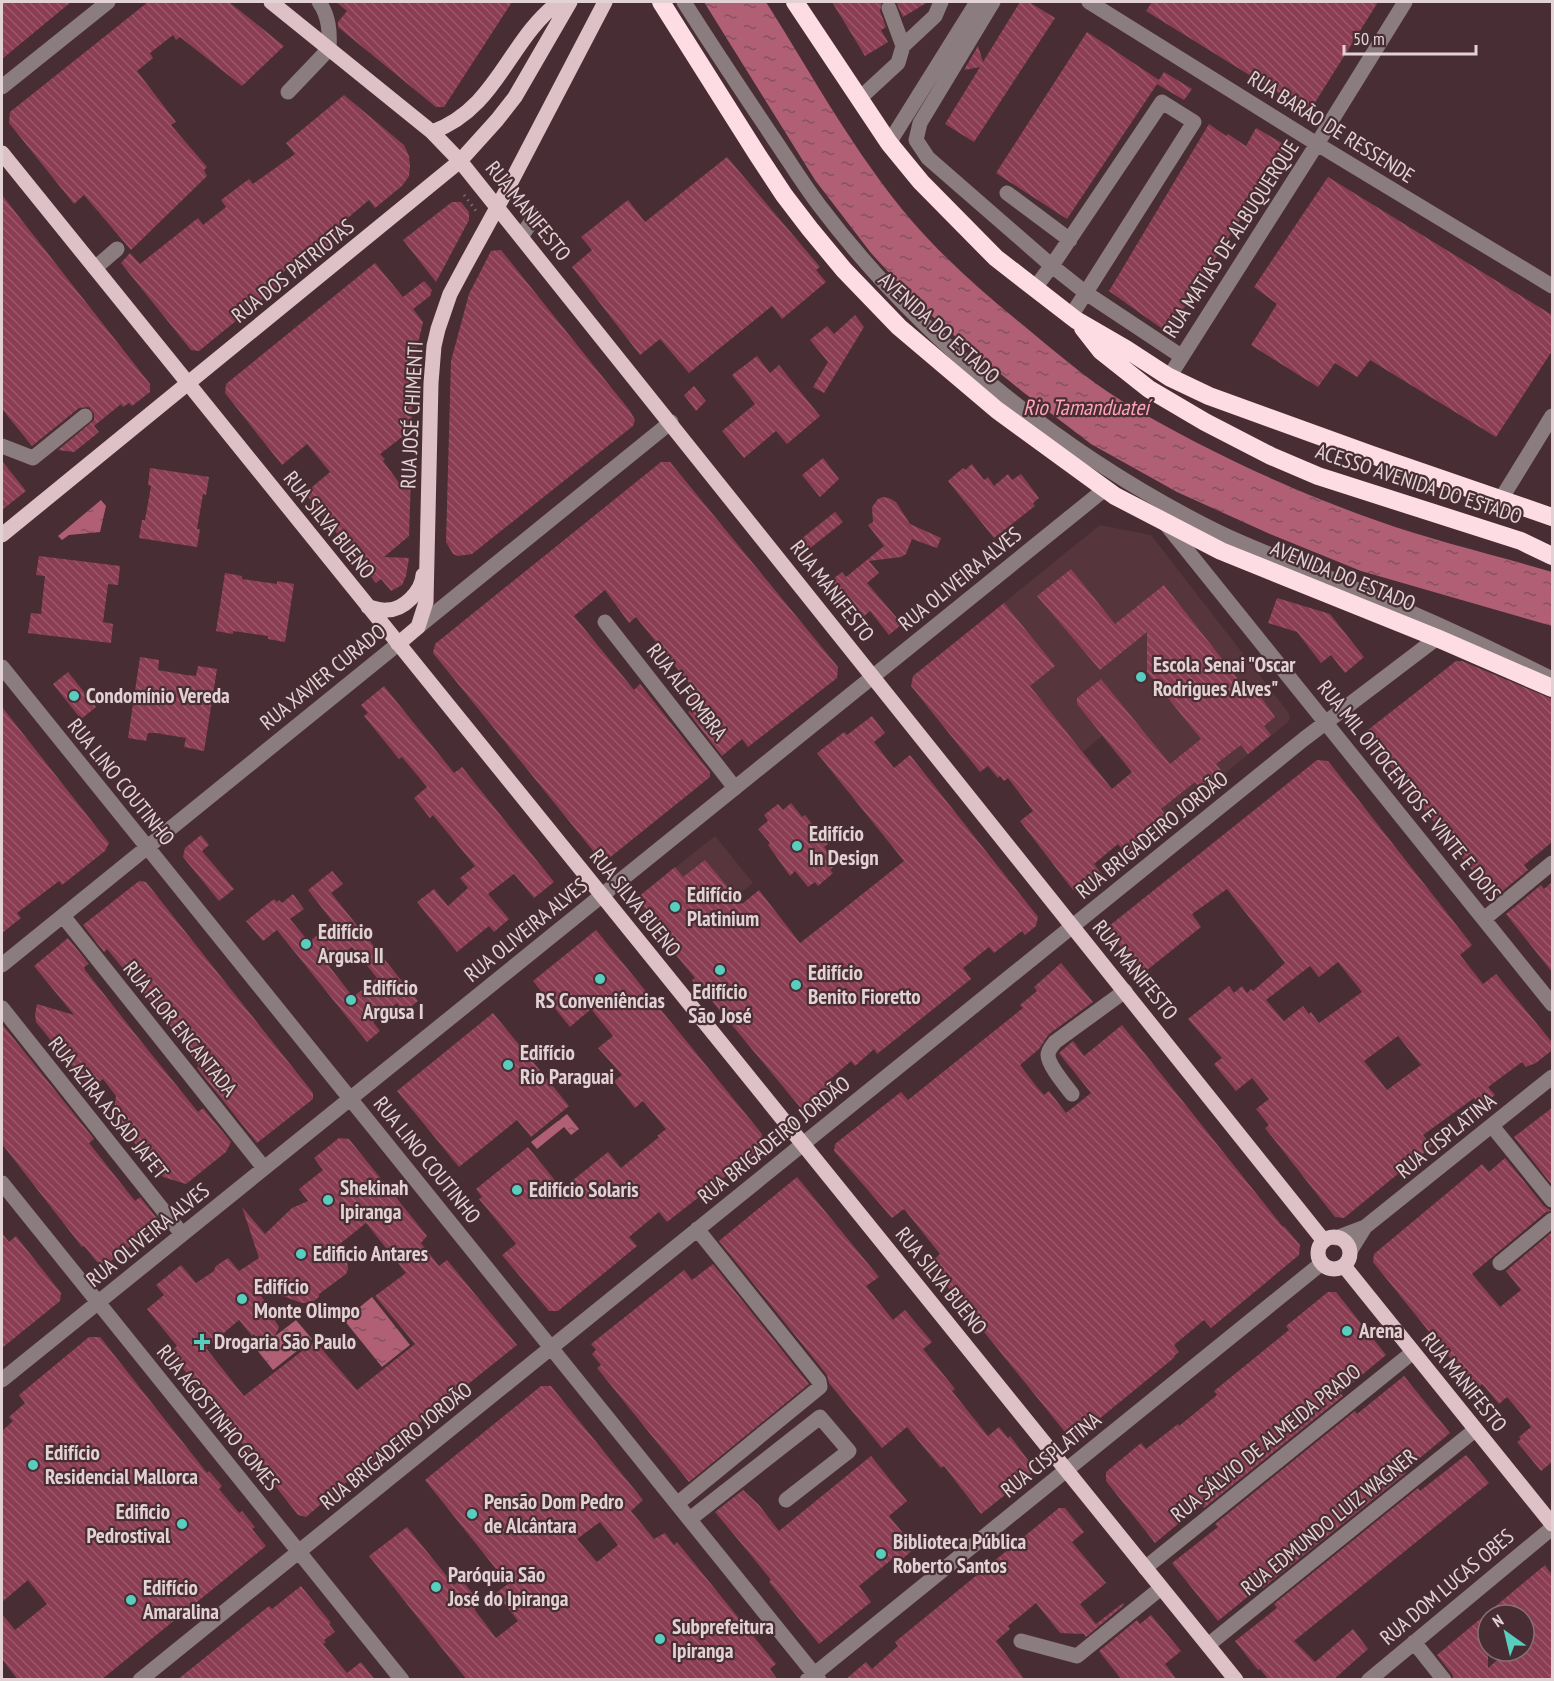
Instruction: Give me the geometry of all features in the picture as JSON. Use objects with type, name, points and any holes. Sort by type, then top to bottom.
[{"type":"highway","name":"AVENIDA DO ESTADO","points":[[662,2],[718,95],[784,195],[844,270],[899,327],[997,410],[1105,489],[1221,551],[1437,638],[1552,688]]},
{"type":"highway","points":[[795,2],[889,143],[921,182],[996,258],[1074,318],[1168,377],[1220,400],[1372,456],[1552,517]]},
{"type":"highway","name":"ACESSO AVENIDA DO ESTADO","points":[[1074,318],[1101,351],[1149,389],[1205,422],[1271,456],[1318,476],[1521,541],[1552,556]]},
{"type":"main road","name":"RUA MANIFESTO","points":[[271,2],[432,132],[460,161],[1072,926],[1330,1239]]},
{"type":"main road","points":[[432,132],[453,123],[478,104],[494,85],[543,14],[560,2]]},
{"type":"main road","name":"RUA DOS PATRIOTAS","points":[[2,535],[460,161],[515,97],[570,2]]},
{"type":"main road","points":[[498,207],[605,2]]},
{"type":"main road","name":"RUA SILVA BUENO","points":[[2,153],[1236,1680]]},
{"type":"main road","name":"RUA JOSÉ CHIMENTI","points":[[368,607],[387,610],[398,608],[416,594],[422,581],[426,567],[434,346],[450,294],[498,207]]},
{"type":"main road","name":"RUA JOSÉ CHIMENTI","points":[[418,627],[426,602],[428,573],[426,567]]},
{"type":"main road","name":"RUA XAVIER CURADO","points":[[398,644],[418,627]]},
{"type":"main road","points":[[1330,1239],[1345,1242],[1350,1251],[1349,1259],[1344,1266],[1330,1269],[1322,1263],[1318,1254],[1319,1249],[1330,1239]]},
{"type":"main road","name":"RUA MANIFESTO","points":[[1344,1266],[1552,1526]]},
{"type":"street","points":[[2,87],[108,2]]},
{"type":"street","points":[[288,92],[329,49],[330,32],[319,2]]},
{"type":"street","points":[[684,2],[818,205],[873,270],[922,322],[1024,411],[1099,464],[1211,529],[1486,645],[1552,679]]},
{"type":"street","points":[[859,99],[898,63],[903,46],[935,16],[941,2]]},
{"type":"street","points":[[889,143],[977,2]]},
{"type":"street","points":[[993,2],[920,123],[916,140],[928,158],[1052,266],[1086,293],[1181,356]]},
{"type":"street","name":"RUA BARÃO DE RESSENDE","points":[[1089,2],[1317,144],[1552,286]]},
{"type":"street","name":"RUA MATIAS DE ALBUQUERQUE","points":[[1168,377],[1405,2]]},
{"type":"street","points":[[889,8],[903,46]]},
{"type":"street","points":[[1035,288],[1070,240],[1162,102],[1194,122],[1086,293],[1074,318]]},
{"type":"street","points":[[1007,193],[1070,240]]},
{"type":"street","points":[[522,237],[535,216]]},
{"type":"street","points":[[94,268],[117,249]]},
{"type":"street","points":[[2,446],[33,458],[85,416]]},
{"type":"street","points":[[1501,499],[1552,416]]},
{"type":"street","name":"RUA XAVIER CURADO","points":[[418,627],[671,422]]},
{"type":"street","name":"RUA OLIVEIRA ALVES","points":[[2,1380],[1105,489]]},
{"type":"street","name":"RUA MIL OITOCENTOS E VINTE E DOIS","points":[[1163,520],[1552,1004]]},
{"type":"street","name":"RUA ALFOMBRA","points":[[605,622],[735,788]]},
{"type":"street","name":"RUA BRIGADEIRO JORDÃO","points":[[140,1680],[1326,721],[1437,638]]},
{"type":"street","name":"RUA XAVIER CURADO","points":[[2,965],[398,644]]},
{"type":"street","name":"RUA LINO COUTINHO","points":[[2,667],[678,1503],[814,1678]]},
{"type":"street","points":[[1484,919],[1552,863]]},
{"type":"street","name":"RUA FLOR ENCANTADA","points":[[63,916],[264,1168]]},
{"type":"street","points":[[1072,1094],[1050,1063],[1047,1056],[1049,1050],[1055,1042],[1125,991]]},
{"type":"street","name":"RUA AZIRA ASSAD JAFET","points":[[2,1008],[182,1234]]},
{"type":"street","name":"RUA CISPLATINA","points":[[1350,1251],[1365,1227],[1552,1077]]},
{"type":"street","points":[[1492,1126],[1552,1200]]},
{"type":"street","name":"RUA AGOSTINHO GOMES","points":[[2,1184],[402,1680]]},
{"type":"street","points":[[1500,1263],[1552,1220]]},
{"type":"street","name":"RUA CISPLATINA","points":[[1330,1239],[1365,1227]]},
{"type":"street","points":[[678,1503],[820,1387],[819,1381],[697,1229]]},
{"type":"street","name":"RUA CISPLATINA","points":[[814,1678],[1322,1263]]},
{"type":"street","name":"RUA SÁLVIO DE ALMEIDA PRADO","points":[[1145,1568],[1413,1352]]},
{"type":"street","points":[[690,1518],[820,1417],[849,1451],[786,1500]]},
{"type":"street","name":"RUA EDMUNDO LUIZ WAGNER","points":[[1208,1645],[1475,1430]]},
{"type":"street","name":"RUA DOM LUCAS OBES","points":[[1369,1680],[1552,1526]]},
{"type":"street","points":[[1021,1641],[1077,1656],[1161,1588]]},
{"type":"street","points":[[1414,1642],[1444,1680]]},
{"type":"path","points":[[464,195],[477,212]]},
{"type":"shaded area","name":"Escola Senai \"Oscar Rodrigues Alves\"","points":[[1100,525],[1151,535],[1288,712],[1290,718],[1169,819],[1102,736],[1083,752],[979,623]]},
{"type":"shaded area","points":[[715,836],[753,883],[671,949],[635,903],[637,898]]},
{"type":"water","name":"Rio Tamanduateí","points":[[704,2],[766,2],[853,141],[911,220],[976,285],[1095,383],[1183,435],[1313,496],[1399,528],[1552,572],[1552,626],[1361,571],[1270,534],[1177,492],[1091,444],[959,340],[913,299],[871,253],[815,180]]},
{"type":"water","points":[[101,500],[106,506],[100,532],[69,535],[62,540],[58,536]]},
{"type":"water","points":[[567,1114],[579,1129],[571,1135],[564,1127],[537,1149],[531,1142]]},
{"type":"water","points":[[372,1297],[410,1345],[382,1367],[344,1320]]},
{"type":"water","points":[[296,1320],[312,1339],[273,1370],[257,1350]]},
{"type":"building","points":[[2,2],[71,2],[2,59]]},
{"type":"building","points":[[148,2],[229,2],[284,46],[242,86],[180,37],[176,40],[173,35],[150,53],[153,58],[137,71],[176,122],[171,125],[207,167],[204,170],[207,176],[131,250],[84,195],[74,204],[9,123],[10,112]]},
{"type":"building","points":[[336,2],[512,2],[444,107],[436,107],[338,27],[338,22],[347,11]]},
{"type":"building","points":[[832,2],[882,2],[880,11],[886,27],[881,30],[888,42],[865,56]]},
{"type":"building","points":[[896,2],[928,2],[903,17]]},
{"type":"building","points":[[1020,2],[1029,2],[1055,18],[974,142],[945,124],[980,67],[964,70],[978,46],[983,62]]},
{"type":"building","points":[[1152,2],[1378,2],[1309,112],[1146,11]]},
{"type":"building","points":[[1087,32],[1159,80],[1164,72],[1192,89],[1184,100],[1157,84],[1067,219],[996,173]]},
{"type":"building","points":[[344,95],[404,145],[409,156],[409,176],[402,186],[375,208],[369,200],[343,222],[349,229],[312,259],[307,252],[281,274],[286,280],[199,351],[191,350],[121,263],[130,253],[140,264],[198,218],[203,225],[226,207],[221,200],[249,179],[253,184],[295,154],[286,143]]},
{"type":"building","points":[[1209,124],[1246,146],[1256,128],[1287,146],[1168,333],[1109,291]]},
{"type":"building","points":[[727,157],[820,267],[816,270],[826,282],[782,319],[772,306],[689,373],[660,339],[640,355],[572,267],[592,250],[581,237],[628,200],[645,222]]},
{"type":"building","points":[[1328,177],[1552,315],[1552,351],[1496,437],[1370,360],[1357,377],[1335,363],[1318,387],[1251,345],[1277,304],[1254,287]]},
{"type":"building","points":[[2,195],[150,384],[150,392],[132,406],[129,403],[123,407],[121,404],[94,426],[99,432],[74,452],[58,450],[94,420],[94,414],[89,407],[79,408],[32,446],[2,409]]},
{"type":"building","points":[[452,202],[461,202],[469,212],[469,220],[436,282],[403,240]]},
{"type":"building","points":[[501,250],[635,420],[633,426],[472,554],[458,556],[453,554],[446,542],[451,361],[469,294],[491,251]]},
{"type":"building","points":[[375,263],[403,297],[424,281],[432,290],[430,296],[413,309],[423,322],[415,356],[411,430],[380,454],[400,484],[411,476],[409,536],[384,557],[409,558],[402,585],[391,591],[381,579],[376,583],[305,493],[330,472],[307,444],[282,465],[225,393],[226,384]]},
{"type":"building","points":[[855,315],[864,327],[824,393],[813,387],[828,362],[810,340],[827,326],[834,334]]},
{"type":"building","points":[[757,356],[770,373],[779,365],[820,416],[787,444],[776,431],[744,458],[722,431],[755,404],[732,375]]},
{"type":"building","points":[[694,386],[706,401],[696,411],[684,395]]},
{"type":"building","points":[[823,458],[839,479],[820,497],[802,475]]},
{"type":"building","points":[[2,461],[26,491],[2,510]]},
{"type":"building","points":[[661,462],[670,462],[838,667],[837,678],[748,747],[742,739],[722,756],[688,712],[696,706],[687,694],[692,687],[636,617],[629,623],[605,590],[574,616],[634,690],[640,684],[710,772],[710,777],[603,863],[433,653],[435,644]]},
{"type":"building","points":[[972,464],[984,480],[988,477],[994,486],[1008,474],[1012,480],[1021,474],[1039,498],[1033,503],[1035,506],[994,538],[948,481],[963,468],[965,470]]},
{"type":"building","points":[[150,468],[209,477],[206,495],[203,494],[197,529],[200,529],[197,547],[139,538],[151,486],[148,485]]},
{"type":"building","points":[[883,497],[896,502],[910,524],[941,538],[937,548],[912,539],[906,554],[901,557],[869,561],[879,573],[867,583],[902,624],[889,635],[870,611],[862,618],[829,582],[842,572],[846,577],[884,546],[868,525],[873,522],[872,507],[878,499]]},
{"type":"building","points":[[835,512],[843,522],[804,553],[796,543]]},
{"type":"building","points":[[39,556],[120,566],[118,585],[108,584],[103,622],[113,624],[111,643],[28,633],[31,613],[41,614],[45,576],[36,575]]},
{"type":"building","points":[[1071,569],[1115,624],[1164,585],[1252,697],[1257,692],[1275,717],[1264,726],[1271,735],[1248,754],[1241,745],[1216,764],[1221,770],[1199,788],[1195,782],[1161,809],[1169,819],[1126,854],[1118,844],[1094,864],[1102,874],[1081,890],[1073,890],[1020,821],[1033,811],[1008,778],[1004,781],[1000,776],[998,778],[988,766],[980,772],[911,686],[913,676],[1004,603],[1055,666],[1030,686],[1112,789],[1132,772],[1077,704],[1077,698],[1101,679],[1170,764],[1201,739],[1147,672],[1147,632],[1100,670],[1037,596]]},
{"type":"building","points":[[225,573],[242,576],[242,579],[294,584],[285,642],[268,639],[268,636],[216,631]]},
{"type":"building","points":[[1277,598],[1330,614],[1364,657],[1345,673],[1331,655],[1321,663],[1297,632],[1268,623]]},
{"type":"building","points":[[140,657],[159,660],[158,670],[186,675],[196,676],[198,666],[217,669],[204,751],[184,747],[186,738],[148,733],[146,741],[128,738]]},
{"type":"building","points":[[1456,661],[1462,661],[1552,699],[1552,842],[1524,865],[1528,870],[1494,898],[1364,733]]},
{"type":"building","name":"Condomínio Vereda","points":[[68,672],[96,707],[81,719],[53,684]]},
{"type":"building","points":[[384,686],[454,773],[462,767],[554,882],[534,898],[514,874],[488,894],[509,919],[494,932],[489,926],[457,952],[417,902],[434,889],[448,906],[468,888],[460,878],[475,866],[433,815],[430,818],[414,798],[427,787],[402,757],[399,759],[364,716],[368,713],[361,705]]},
{"type":"building","points":[[2,707],[109,843],[105,851],[62,885],[59,881],[17,913],[21,918],[2,933]]},
{"type":"building","points":[[872,716],[885,733],[874,742],[894,768],[910,755],[1038,917],[1036,926],[1025,935],[1022,931],[994,953],[989,947],[963,968],[971,979],[877,1054],[874,1049],[855,1066],[851,1061],[827,1082],[833,1089],[804,1112],[707,995],[705,997],[692,980],[695,978],[671,949],[676,945],[637,898],[675,867],[683,877],[705,860],[742,904],[759,890],[800,943],[904,861],[817,753],[844,732],[847,735]]},
{"type":"building","points":[[1317,760],[1328,761],[1472,945],[1460,955],[1483,984],[1496,974],[1551,1041],[1551,1051],[1536,1063],[1526,1067],[1522,1062],[1488,1087],[1495,1095],[1481,1106],[1474,1098],[1423,1135],[1432,1146],[1344,1218],[1335,1217],[1265,1128],[1269,1125],[1256,1109],[1269,1099],[1252,1078],[1236,1091],[1214,1064],[1222,1058],[1188,1019],[1229,986],[1234,993],[1242,986],[1247,993],[1251,989],[1253,991],[1285,963],[1227,889],[1192,914],[1201,927],[1142,974],[1111,935],[1109,926]],"holes":[[[1338,962],[1362,992],[1319,1023],[1303,1006],[1284,1021],[1266,1000],[1310,966],[1319,977]],[[1398,1036],[1421,1065],[1387,1090],[1364,1061]]]},
{"type":"building","name":"Edifício In Design","points":[[791,803],[802,817],[805,815],[828,844],[824,847],[837,864],[830,870],[833,873],[818,886],[815,882],[808,887],[795,871],[790,876],[768,845],[770,843],[758,829],[768,821],[764,815],[778,804],[783,810]]},
{"type":"building","points":[[201,835],[209,845],[202,851],[234,889],[219,901],[183,857],[185,848]]},
{"type":"building","points":[[332,871],[343,884],[331,893],[418,1001],[404,1012],[397,1003],[373,1022],[380,1031],[367,1042],[277,930],[263,941],[246,921],[274,899],[282,903],[293,894],[304,909],[290,919],[309,942],[333,922],[308,890]],"holes":[[[352,947],[377,978],[353,997],[329,966]]]},
{"type":"building","points":[[139,881],[146,882],[313,1093],[313,1099],[257,1143],[197,1068],[199,1066],[165,1019],[107,949],[104,952],[83,925]]},
{"type":"building","points":[[1552,882],[1552,972],[1506,914],[1541,885],[1544,889]]},
{"type":"building","points":[[596,930],[762,1134],[763,1147],[667,1222],[659,1212],[629,1237],[637,1246],[558,1311],[549,1311],[502,1255],[516,1244],[479,1199],[482,1197],[476,1189],[528,1147],[562,1189],[608,1152],[621,1168],[666,1129],[643,1101],[635,1108],[614,1081],[622,1075],[598,1048],[613,1036],[591,1009],[570,1027],[533,981]]},
{"type":"building","points":[[68,938],[89,964],[84,967],[85,970],[140,1040],[198,1112],[203,1108],[231,1142],[226,1152],[186,1184],[163,1177],[115,1119],[116,1096],[103,1079],[96,1084],[84,1081],[36,1022],[37,1004],[74,1015],[34,966]]},
{"type":"building","points":[[1061,963],[1093,1002],[1049,1034],[1039,1049],[1020,1065],[1036,1086],[1044,1095],[1049,1091],[1066,1113],[1091,1093],[1059,1053],[1073,1041],[1084,1056],[1122,1025],[1283,1227],[1300,1245],[1299,1255],[1211,1328],[1204,1320],[1174,1345],[1179,1352],[1175,1357],[1077,1437],[1069,1437],[929,1264],[940,1254],[904,1209],[892,1218],[834,1151],[835,1144],[901,1092],[908,1100],[1023,1008],[1020,1005],[1037,991],[1034,987]]},
{"type":"building","points":[[493,1013],[569,1106],[531,1137],[517,1120],[459,1167],[397,1091]]},
{"type":"building","points":[[2,1024],[94,1139],[89,1143],[135,1201],[140,1197],[161,1223],[107,1264],[97,1262],[84,1246],[82,1247],[2,1144]]},
{"type":"building","points":[[1552,1108],[1552,1185],[1514,1137]]},
{"type":"building","points":[[339,1138],[349,1139],[427,1236],[421,1243],[439,1266],[447,1260],[517,1345],[362,1469],[306,1517],[298,1515],[170,1352],[177,1346],[147,1309],[164,1295],[156,1285],[181,1265],[196,1283],[228,1258],[239,1271],[259,1258],[242,1207],[265,1234],[292,1208],[308,1201],[299,1189],[323,1170],[314,1158]],"holes":[[[366,1223],[406,1273],[375,1296],[415,1344],[357,1390],[315,1341],[244,1396],[206,1348],[239,1320],[258,1340],[264,1335],[275,1336],[279,1327],[274,1319],[277,1317],[252,1285],[302,1303],[311,1303],[319,1297],[319,1294],[346,1274],[347,1261],[336,1247]]]},
{"type":"building","points":[[1505,1158],[1544,1206],[1552,1211],[1546,1212],[1472,1274],[1500,1307],[1521,1290],[1506,1271],[1552,1232],[1552,1462],[1541,1471],[1517,1442],[1521,1439],[1519,1437],[1531,1427],[1524,1417],[1507,1397],[1499,1404],[1482,1384],[1476,1390],[1373,1262],[1374,1254],[1482,1164],[1489,1172]]},
{"type":"building","points":[[797,1177],[879,1277],[866,1286],[893,1320],[905,1310],[932,1342],[923,1349],[955,1389],[952,1391],[988,1436],[999,1427],[1008,1438],[1010,1436],[1031,1464],[1031,1474],[981,1514],[944,1466],[941,1468],[907,1427],[882,1448],[829,1383],[827,1375],[719,1241]]},
{"type":"building","points":[[2,1233],[9,1242],[16,1236],[61,1293],[60,1301],[2,1348]]},
{"type":"building","points":[[713,1264],[809,1384],[689,1482],[597,1368],[601,1365],[592,1354],[596,1350],[591,1344],[684,1270],[692,1280]]},
{"type":"building","points":[[1328,1292],[1336,1292],[1386,1355],[1340,1393],[1343,1396],[1204,1508],[1201,1505],[1155,1543],[1106,1481],[1106,1472],[1141,1443],[1146,1449],[1178,1424],[1179,1426],[1217,1395],[1214,1391],[1289,1330],[1286,1326]]},
{"type":"building","points":[[89,1337],[100,1337],[207,1473],[209,1471],[222,1486],[219,1489],[239,1513],[242,1511],[255,1527],[252,1529],[266,1546],[101,1680],[18,1680],[2,1659],[2,1614],[15,1630],[47,1604],[28,1580],[2,1602],[2,1431],[13,1421],[9,1417],[25,1403],[19,1395]]},
{"type":"building","points":[[1404,1376],[1450,1433],[1404,1471],[1406,1473],[1263,1588],[1262,1585],[1218,1621],[1172,1563],[1218,1527],[1215,1524],[1355,1411],[1357,1414]]},
{"type":"building","points":[[541,1386],[551,1386],[643,1500],[631,1511],[654,1539],[665,1533],[674,1545],[677,1542],[776,1664],[770,1669],[778,1680],[467,1680],[369,1556],[407,1527],[454,1585],[461,1579],[481,1604],[474,1609],[496,1638],[518,1621],[496,1593],[508,1584],[425,1480]],"holes":[[[600,1522],[618,1545],[597,1562],[577,1539]]]},
{"type":"building","points":[[1466,1455],[1489,1483],[1294,1641],[1315,1662],[1353,1629],[1368,1649],[1333,1680],[1269,1680],[1260,1669],[1258,1670],[1235,1641],[1277,1608],[1274,1604],[1418,1488],[1420,1491]]},
{"type":"building","points":[[871,1456],[907,1501],[889,1516],[915,1548],[900,1561],[896,1556],[859,1586],[871,1602],[819,1644],[769,1582],[771,1580],[715,1512],[743,1490],[759,1505],[779,1531]]},
{"type":"building","points":[[1059,1508],[1065,1508],[1084,1532],[1072,1542],[1106,1583],[1080,1604],[1096,1624],[1123,1603],[1124,1605],[1086,1637],[1084,1634],[1060,1633],[1036,1603],[1008,1626],[1010,1629],[996,1641],[1025,1680],[845,1680],[866,1662],[872,1669],[898,1646],[895,1642]]},
{"type":"building","points":[[1545,1565],[1552,1575],[1552,1680],[1454,1680],[1437,1655],[1476,1622],[1476,1663],[1488,1663],[1488,1668],[1494,1663],[1536,1663],[1536,1603],[1499,1603]]},
{"type":"building","points":[[301,1586],[331,1623],[329,1624],[335,1632],[324,1640],[326,1642],[323,1644],[347,1673],[361,1662],[375,1680],[177,1680],[269,1606],[272,1609]]},
{"type":"building","points":[[1151,1615],[1181,1651],[1165,1664],[1177,1680],[1122,1680],[1099,1651],[1137,1620],[1140,1624]]},
{"type":"place","name":"Escola Senai \"Oscar Rodrigues Alves\"","points":[[1141,677]]},
{"type":"place","name":"Condomínio Vereda","points":[[74,696]]},
{"type":"place","name":"Edifício In Design","points":[[797,846]]},
{"type":"place","name":"Edifício Platinium","points":[[675,907]]},
{"type":"place","name":"Edifício Argusa II","points":[[306,944]]},
{"type":"place","name":"Edifício São José","points":[[720,970]]},
{"type":"place","name":"RS Conveniências","points":[[600,979]]},
{"type":"place","name":"Edifício Benito Fioretto","points":[[796,985]]},
{"type":"place","name":"Edifício Argusa I","points":[[351,1000]]},
{"type":"place","name":"Edifício Rio Paraguai","points":[[508,1065]]},
{"type":"place","name":"Edifício Solaris","points":[[517,1190]]},
{"type":"place","name":"Shekinah Ipiranga","points":[[328,1200]]},
{"type":"place","name":"Edificio Antares","points":[[301,1254]]},
{"type":"place","name":"Edifício Monte Olimpo","points":[[242,1299]]},
{"type":"place","name":"Arena","points":[[1347,1331]]},
{"type":"place","name":"Drogaria São Paulo","points":[[202,1342]]},
{"type":"place","name":"Edifício Residencial Mallorca","points":[[33,1465]]},
{"type":"place","name":"Pensão Dom Pedro de Alcântara","points":[[472,1514]]},
{"type":"place","name":"Edificio Pedrostival","points":[[182,1524]]},
{"type":"place","name":"Biblioteca Pública Roberto Santos","points":[[881,1554]]},
{"type":"place","name":"Paróquia São José do Ipiranga","points":[[436,1587]]},
{"type":"place","name":"Edifício Amaralina","points":[[131,1600]]},
{"type":"place","name":"Subprefeitura Ipiranga","points":[[660,1639]]}]
